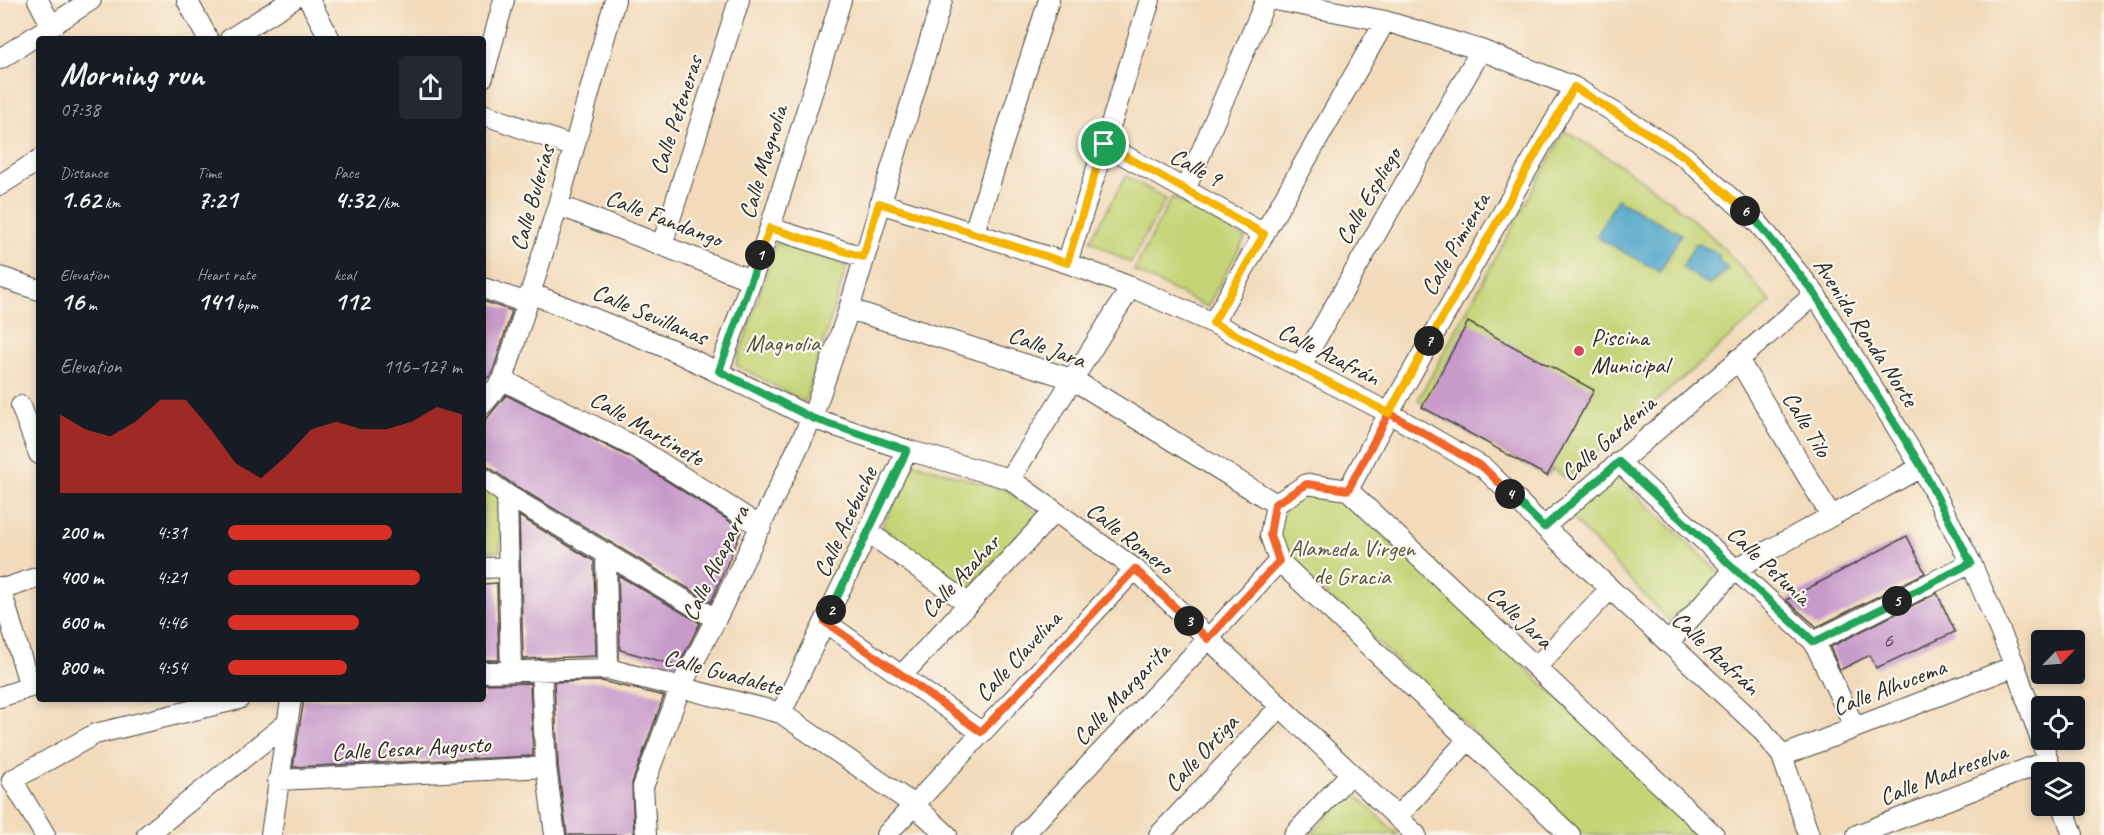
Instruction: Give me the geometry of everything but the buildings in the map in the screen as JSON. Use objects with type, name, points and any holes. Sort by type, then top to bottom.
[{"type":"street","points":[[38,0],[51,25]]},
{"type":"street","points":[[0,59],[91,0]]},
{"type":"street","points":[[187,0],[206,36]]},
{"type":"street","points":[[235,36],[292,0]]},
{"type":"street","points":[[309,0],[328,36]]},
{"type":"street","points":[[486,66],[504,0]]},
{"type":"street","name":"Calle Bulerías","points":[[486,400],[503,380],[558,205],[615,0]]},
{"type":"street","name":"Calle Peteneras","points":[[662,245],[740,0]]},
{"type":"street","name":"Calle Magnolia","points":[[719,371],[770,228],[841,0]]},
{"type":"street","name":"Calle Alcaparra","points":[[646,835],[643,787],[681,686],[761,527],[812,418],[849,309],[879,203],[942,0]]},
{"type":"street","points":[[974,232],[1048,0]]},
{"type":"street","points":[[1067,263],[1150,0]]},
{"type":"street","points":[[1185,190],[1266,0]]},
{"type":"street","name":"Avenida Ronda Norte","points":[[1275,0],[1385,21],[1481,50],[1574,87],[1685,157],[1758,223],[1815,294],[1921,466],[1971,563],[2014,666],[2048,762]]},
{"type":"street","points":[[1213,323],[1385,21]]},
{"type":"street","name":"Calle Espliego","points":[[1300,367],[1481,50]]},
{"type":"street","name":"Calle Pimienta","points":[[1348,490],[1389,413],[1574,87]]},
{"type":"street","points":[[486,115],[574,147]]},
{"type":"street","name":"Calle 9","points":[[1104,144],[1264,234]]},
{"type":"street","points":[[0,185],[36,162]]},
{"type":"street","name":"Calle Azafrán","points":[[879,203],[974,232],[1131,287],[1213,323],[1300,367],[1389,413],[1484,468],[1762,730],[1782,756],[1809,835]]},
{"type":"street","name":"Calle Fandango","points":[[558,205],[751,280]]},
{"type":"street","points":[[770,228],[863,257]]},
{"type":"street","points":[[0,277],[36,286]]},
{"type":"street","points":[[1010,480],[1131,287]]},
{"type":"street","name":"Calle Sevillanas","points":[[486,289],[529,298],[670,349],[812,418]]},
{"type":"street","name":"Calle Gardenia","points":[[1544,527],[1815,294]]},
{"type":"street","name":"Calle Jara","points":[[849,309],[1072,379],[1275,504]]},
{"type":"street","name":"Calle Tilo","points":[[1738,359],[1831,516]]},
{"type":"street","name":"Calle Martinete","points":[[503,380],[639,449],[761,527]]},
{"type":"street","points":[[21,406],[36,446]]},
{"type":"street","name":"Calle Romero","points":[[812,418],[907,450],[1010,480],[1135,569],[1416,835]]},
{"type":"street","name":"Calle Acebuche","points":[[781,713],[907,450]]},
{"type":"street","name":"Calle Petunia","points":[[1619,462],[1814,642],[1855,728]]},
{"type":"street","points":[[1668,643],[1735,569],[1921,466]]},
{"type":"street","points":[[486,480],[507,495],[716,619]]},
{"type":"street","points":[[1348,490],[1307,484],[1275,504],[1270,535],[1279,561],[1570,835]]},
{"type":"street","name":"Calle Jara","points":[[1348,490],[1714,835]]},
{"type":"street","points":[[507,495],[511,671]]},
{"type":"street","name":"Calle Azahar","points":[[902,675],[1054,512]]},
{"type":"street","points":[[868,532],[969,604]]},
{"type":"street","points":[[606,554],[608,669]]},
{"type":"street","name":"Calle Margarita","points":[[1023,835],[1279,561]]},
{"type":"street","points":[[1814,642],[1971,563]]},
{"type":"street","points":[[486,568],[508,567]]},
{"type":"street","name":"Calle Clavelina","points":[[886,835],[1135,569]]},
{"type":"street","points":[[0,697],[34,686],[0,589],[36,578]]},
{"type":"street","points":[[1536,667],[1610,589]]},
{"type":"street","points":[[825,622],[981,732]]},
{"type":"street","name":"Calle Alhucema","points":[[1782,756],[2014,666]]},
{"type":"street","name":"Calle Guadalete","points":[[486,672],[608,669],[781,713],[914,806],[947,835]]},
{"type":"street","points":[[541,670],[546,767],[555,835]]},
{"type":"street","points":[[45,835],[12,780],[95,734],[227,702]]},
{"type":"street","points":[[271,835],[290,702]]},
{"type":"street","name":"Calle Ortiga","points":[[1159,835],[1280,707]]},
{"type":"street","points":[[147,835],[287,723]]},
{"type":"street","points":[[1397,817],[1469,738]]},
{"type":"street","name":"Calle Cesar Augusto","points":[[278,780],[546,767]]},
{"type":"street","points":[[1294,835],[1351,773]]},
{"type":"street","name":"Calle Madreselva","points":[[1857,835],[2031,774]]},
{"type":"street","points":[[2066,816],[2073,835]]},
{"type":"green space","name":"Piscina Municipal","points":[[1565,131],[1628,170],[1669,200],[1731,256],[1771,302],[1567,478],[1552,469],[1547,476],[1422,407],[1424,404],[1418,400]]},
{"type":"green space","points":[[1126,176],[1166,199],[1130,263],[1090,241]]},
{"type":"green space","points":[[1172,197],[1245,238],[1207,307],[1134,271]]},
{"type":"green space","name":"Magnolia","points":[[776,243],[847,266],[805,402],[736,365]]},
{"type":"green space","points":[[914,463],[1008,491],[1038,514],[968,589],[882,527]]},
{"type":"green space","points":[[1610,470],[1726,579],[1669,621],[1564,510]]},
{"type":"green space","points":[[486,485],[502,496],[500,551],[486,551]]},
{"type":"green space","name":"Alameda Virgen de Gracia","points":[[1309,490],[1344,498],[1704,835],[1584,835],[1285,556],[1276,533],[1284,508]]},
{"type":"green space","points":[[1352,791],[1398,835],[1311,835]]},
{"type":"water","points":[[1617,199],[1681,234],[1660,272],[1596,237]]},
{"type":"water","points":[[1696,243],[1719,254],[1719,260],[1728,269],[1709,286],[1682,267]]},
{"type":"place","name":"Piscina Municipal","points":[[1579,351]]},
{"type":"route","points":[[1104,144],[1067,263],[879,203],[863,257],[770,228],[719,371],[812,418],[907,450],[825,622],[981,732],[1135,569],[1208,639],[1279,561],[1270,535],[1275,504],[1307,484],[1348,490],[1389,413],[1484,468],[1544,527],[1619,462],[1814,642],[1971,563],[1921,466],[1851,349],[1815,294],[1758,223],[1685,157],[1574,87],[1389,413],[1213,323],[1264,234],[1104,144]]}]
